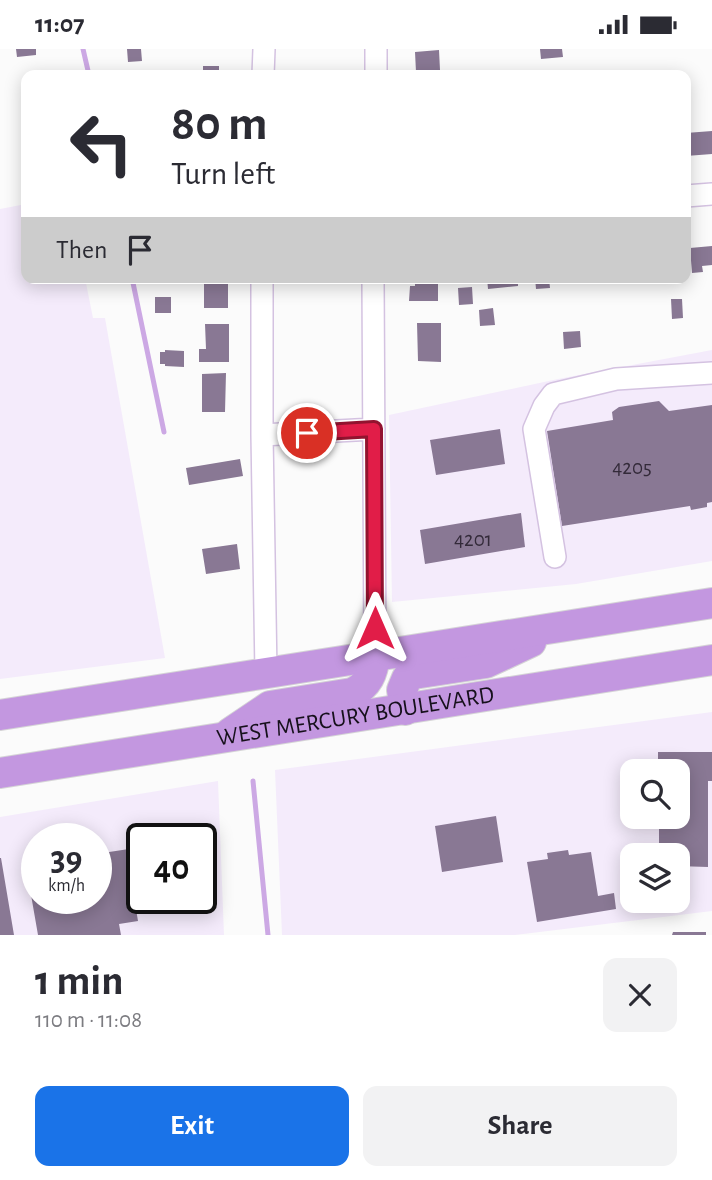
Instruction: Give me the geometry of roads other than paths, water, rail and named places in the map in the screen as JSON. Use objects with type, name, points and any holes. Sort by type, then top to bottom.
[{"type":"highway","points":[[0,715],[712,603]]},
{"type":"highway","points":[[405,710],[402,690],[407,678],[414,674],[485,663],[563,627]]},
{"type":"highway","points":[[221,739],[270,706],[352,693],[360,689],[371,675],[375,656]]},
{"type":"highway","name":"WEST MERCURY BOULEVARD","points":[[0,773],[712,660]]},
{"type":"street","points":[[263,70],[264,49]]},
{"type":"street","points":[[376,49],[376,70]]},
{"type":"street","points":[[691,196],[712,194]]},
{"type":"street","points":[[262,284],[267,673]]},
{"type":"street","points":[[373,284],[375,656]]},
{"type":"street","points":[[555,557],[534,429],[544,406],[553,394],[615,379],[712,373]]},
{"type":"street","points":[[262,435],[374,429]]},
{"type":"waterway","points":[[83,49],[88,70]]},
{"type":"waterway","points":[[133,284],[164,432]]},
{"type":"waterway","points":[[253,781],[268,935]]}]
